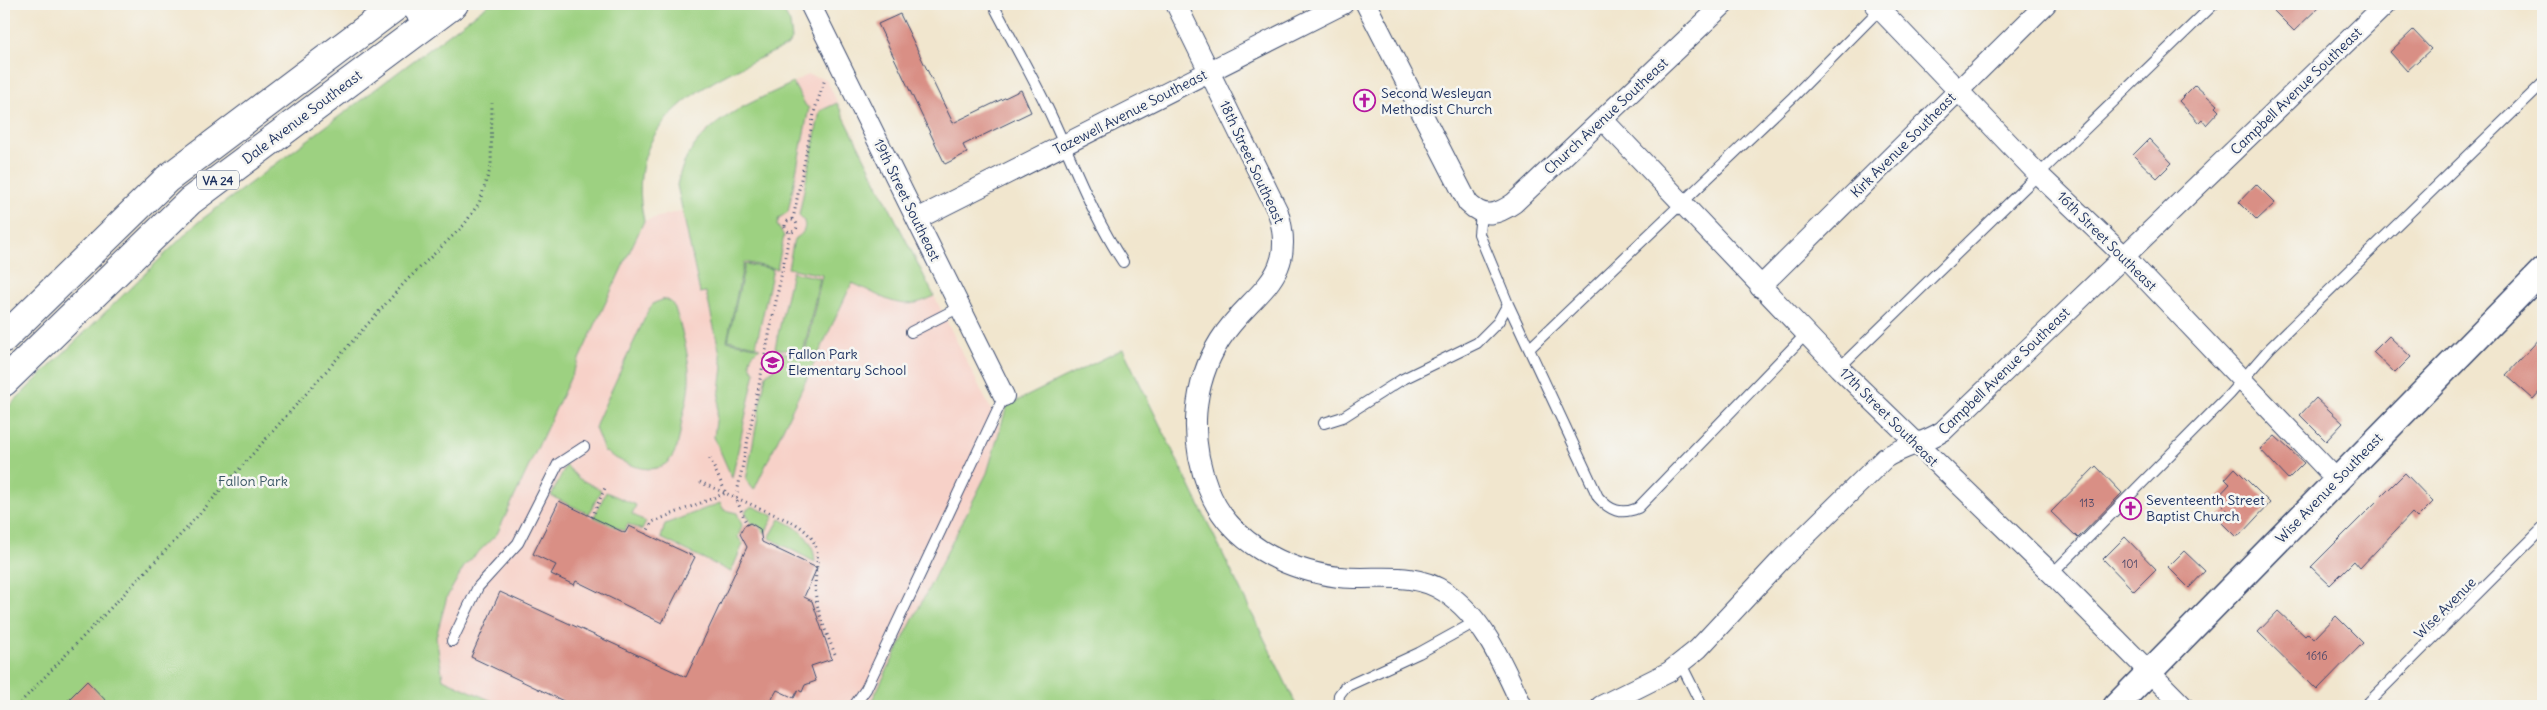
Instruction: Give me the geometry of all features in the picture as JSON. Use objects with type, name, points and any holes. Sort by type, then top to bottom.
[{"type":"main road","name":"VA 24","points":[[4,338],[167,179],[399,4]]},
{"type":"main road","name":"Dale Avenue Southeast","points":[[4,382],[190,201],[454,4]]},
{"type":"street","points":[[409,4],[425,25]]},
{"type":"street","name":"19th Street Southeast","points":[[810,4],[1004,396]]},
{"type":"street","name":"18th Street Southeast","points":[[1176,4],[1278,212],[1284,245],[1275,274],[1265,291],[1240,316],[1221,340],[1208,364],[1200,390],[1195,423],[1200,465],[1208,491],[1221,513],[1240,536],[1260,550],[1283,562],[1339,577],[1405,578],[1428,583],[1444,591],[1463,606],[1477,622],[1504,668],[1522,706]]},
{"type":"street","name":"Tazewell Avenue Southeast","points":[[917,220],[1343,4]]},
{"type":"street","points":[[1366,4],[1468,203],[1481,213]]},
{"type":"street","name":"Church Avenue Southeast","points":[[1481,213],[1499,214],[1514,203],[1724,4]]},
{"type":"street","name":"Kirk Avenue Southeast","points":[[1760,287],[2046,4]]},
{"type":"street","name":"16th Street Southeast","points":[[1880,5],[2039,175],[2124,256],[2336,480]]},
{"type":"street","name":"Campbell Avenue Southeast","points":[[1601,706],[1681,664],[1698,649],[1782,559],[1885,458],[1901,447],[1932,439],[1944,431],[2377,7]]},
{"type":"street","name":"17th Street Southeast","points":[[1603,120],[1839,368],[1914,443],[2052,574],[2183,706]]},
{"type":"street","name":"Wise Avenue Southeast","points":[[2116,706],[2543,270]]},
{"type":"lane","points":[[993,4],[1064,145],[1080,186],[1103,232],[1123,262]]},
{"type":"lane","points":[[1839,368],[2214,4]]},
{"type":"lane","points":[[1529,349],[1793,97],[1880,5]]},
{"type":"lane","points":[[2052,574],[2242,380],[2270,348],[2543,83]]},
{"type":"lane","points":[[1481,213],[1479,234],[1508,304],[1598,497],[1605,506],[1615,511],[1628,512],[1638,508],[1806,334]]},
{"type":"lane","points":[[1324,423],[1342,417],[1401,380],[1477,343],[1498,322],[1508,304]]},
{"type":"lane","points":[[911,332],[960,307]]},
{"type":"lane","points":[[854,706],[866,689],[1004,396]]},
{"type":"lane","points":[[452,641],[478,587],[518,543],[558,464],[584,447]]},
{"type":"lane","name":"Wise Avenue","points":[[2366,706],[2543,528]]},
{"type":"lane","points":[[1338,706],[1340,695],[1345,687],[1419,653],[1477,622]]},
{"type":"lane","points":[[1681,664],[1702,706]]},
{"type":"path","points":[[790,232],[785,228],[785,223],[792,219],[815,109],[826,79]]},
{"type":"path","points":[[17,706],[187,528],[406,281],[464,225],[479,203],[491,167],[492,103]]},
{"type":"path","points":[[747,525],[736,498],[790,232],[798,227],[792,219]]},
{"type":"path","points":[[709,457],[726,493]]},
{"type":"path","points":[[700,482],[796,524],[812,539],[818,559],[816,600],[835,654]]},
{"type":"path","points":[[592,517],[606,488]]},
{"type":"path","points":[[646,534],[652,522],[726,493]]},
{"type":"shaded area","name":"Fallon Park Elementary School","points":[[808,75],[826,79],[1000,428],[987,473],[872,702],[869,706],[503,706],[443,680],[436,637],[447,597],[465,565],[497,534],[644,221],[684,210],[677,185],[680,171],[696,143],[705,132],[731,114]]},
{"type":"green space","name":"Fallon Park","points":[[489,4],[780,4],[790,23],[792,39],[787,46],[729,73],[701,89],[678,108],[659,129],[646,155],[640,185],[644,221],[497,534],[465,565],[447,597],[436,637],[443,679],[503,706],[4,706],[4,411],[197,223]]},
{"type":"green space","points":[[793,83],[809,108],[788,212],[779,218],[777,225],[784,236],[777,269],[744,262],[727,341],[760,348],[750,359],[752,369],[755,372],[732,478],[714,437],[723,367],[706,292],[700,293],[677,185],[683,164],[693,147],[706,132],[738,110]]},
{"type":"green space","points":[[837,103],[934,296],[911,304],[901,303],[882,297],[852,283],[754,490],[746,480],[766,374],[774,370],[777,365],[771,350],[804,357],[822,275],[788,268],[794,239],[803,232],[805,225],[799,215],[820,111]]},
{"type":"green space","points":[[745,264],[773,269],[756,346],[728,340]]},
{"type":"green space","points":[[792,272],[820,278],[803,354],[775,348]]},
{"type":"green space","points":[[665,299],[671,302],[675,308],[682,331],[686,347],[689,384],[679,439],[672,457],[665,464],[657,468],[639,468],[604,451],[595,428],[649,309],[654,303]]},
{"type":"green space","points":[[1123,349],[1297,706],[869,706],[987,473],[1007,406]]},
{"type":"green space","points":[[566,465],[578,478],[601,490],[589,514],[551,496]]},
{"type":"green space","points":[[606,492],[636,505],[632,514],[646,522],[642,530],[628,524],[624,531],[594,517]]},
{"type":"green space","points":[[720,503],[724,510],[737,513],[742,525],[738,537],[743,544],[731,572],[661,538],[665,524]]},
{"type":"green space","points":[[752,506],[774,516],[765,533],[759,526],[751,523],[745,511]]},
{"type":"green space","points":[[780,519],[804,535],[812,547],[815,562],[769,538]]},
{"type":"building","points":[[2267,4],[2322,4],[2294,31]]},
{"type":"building","points":[[900,14],[953,123],[1021,90],[1031,112],[963,145],[967,153],[945,164],[878,24]]},
{"type":"building","points":[[2413,30],[2431,49],[2407,71],[2390,52]]},
{"type":"building","points":[[2195,85],[2217,105],[2215,107],[2219,111],[2206,125],[2202,120],[2199,123],[2179,101]]},
{"type":"building","points":[[2149,139],[2172,163],[2157,178],[2133,155]]},
{"type":"building","points":[[2256,184],[2275,203],[2257,220],[2239,202]]},
{"type":"building","points":[[2543,335],[2543,388],[2533,399],[2506,375]]},
{"type":"building","points":[[2389,336],[2411,357],[2395,373],[2373,352]]},
{"type":"building","points":[[2316,398],[2343,423],[2326,441],[2300,415]]},
{"type":"building","points":[[2275,436],[2304,463],[2288,479],[2260,449]]},
{"type":"building","points":[[2096,466],[2122,493],[2078,538],[2051,512]]},
{"type":"building","points":[[2235,468],[2270,503],[2236,537],[2217,518],[2226,509],[2216,499],[2230,484],[2225,479]]},
{"type":"building","points":[[2405,473],[2433,502],[2417,518],[2412,513],[2360,568],[2354,561],[2330,585],[2311,567]]},
{"type":"building","points":[[559,501],[625,533],[629,526],[695,557],[662,623],[576,581],[574,585],[551,574],[556,565],[533,554]]},
{"type":"building","points":[[750,523],[760,529],[762,542],[817,568],[804,597],[812,601],[832,659],[811,666],[816,681],[805,685],[802,692],[798,690],[794,698],[777,690],[768,706],[574,706],[471,657],[500,592],[686,677],[747,547],[740,534],[744,526]]},
{"type":"building","points":[[2125,537],[2156,569],[2134,591],[2103,559]]},
{"type":"building","points":[[2184,551],[2205,571],[2189,588],[2168,567]]},
{"type":"building","points":[[2278,611],[2305,636],[2308,633],[2314,639],[2336,616],[2363,643],[2317,690],[2258,632]]},
{"type":"building","points":[[87,681],[111,706],[62,706]]},
{"type":"place","name":"Second Wesleyan Methodist Church","points":[[1365,101]]},
{"type":"place","name":"Fallon Park Elementary School","points":[[772,362]]},
{"type":"place","name":"Seventeenth Street Baptist Church","points":[[2130,508]]}]
